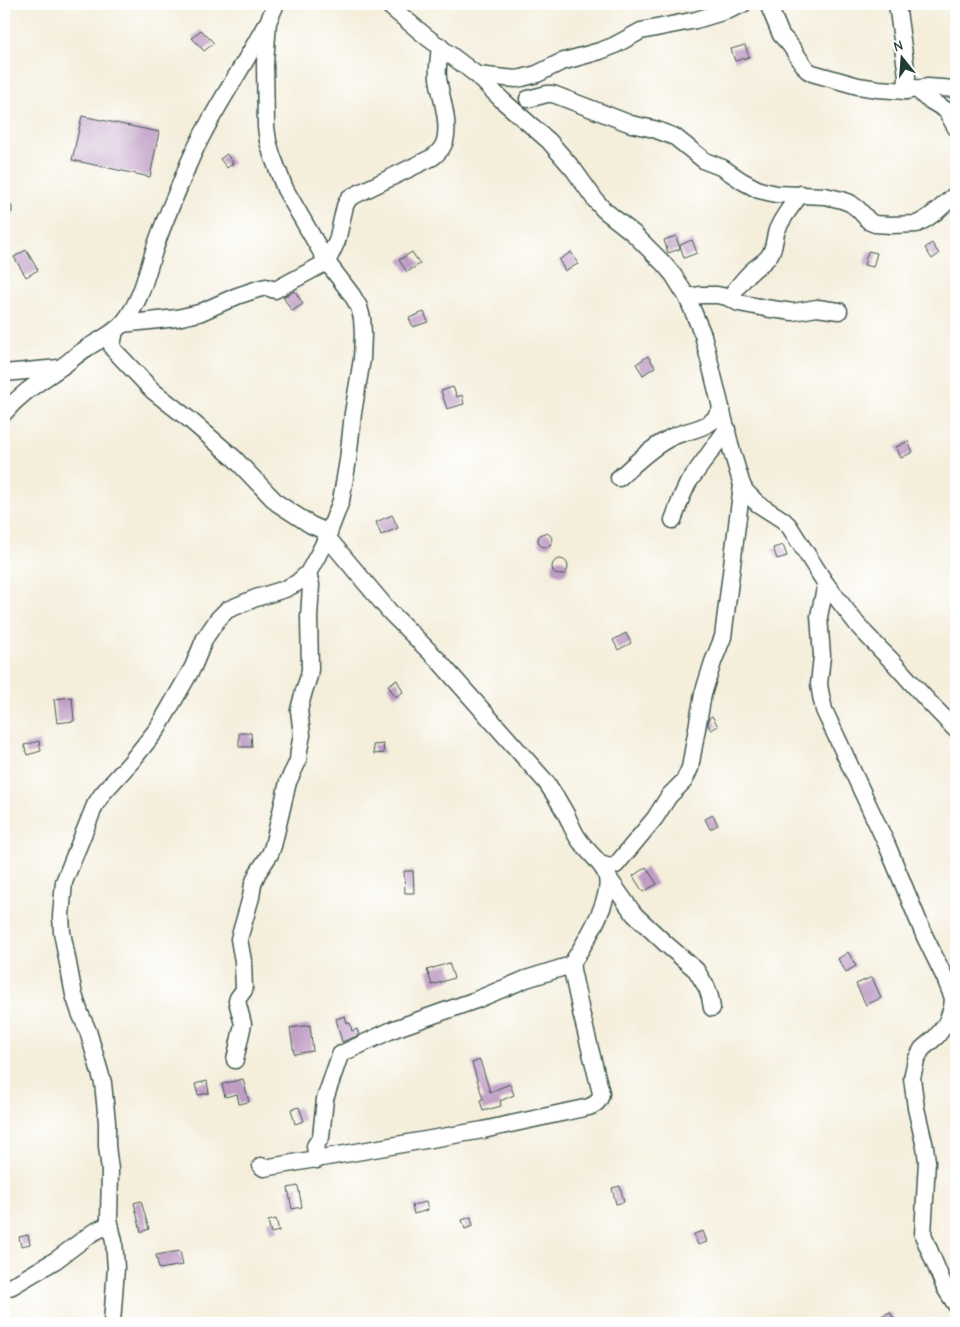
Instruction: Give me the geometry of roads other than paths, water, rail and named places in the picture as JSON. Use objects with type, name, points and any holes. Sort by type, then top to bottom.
[{"type":"street","points":[[276,4],[268,22],[234,78],[196,147],[157,242],[139,298],[119,327],[112,346],[113,349],[153,391],[234,458],[276,503],[328,535],[390,612],[438,660],[546,782],[558,800],[578,839],[607,868],[634,914],[696,970],[707,988],[712,1008]]},
{"type":"street","points":[[386,4],[477,75],[502,101],[540,132],[574,170],[604,210],[626,226],[674,276],[687,297],[703,335],[737,472],[746,492],[758,504],[784,520],[826,584],[860,628],[956,730]]},
{"type":"street","points":[[477,75],[516,79],[537,74],[561,62],[613,46],[641,31],[696,20],[743,4]]},
{"type":"street","points":[[768,4],[781,35],[812,73],[878,90],[911,90],[935,87],[956,90]]},
{"type":"street","points":[[897,4],[907,76],[911,90],[946,110],[956,128]]},
{"type":"street","points":[[112,1323],[116,1268],[114,1241],[110,1224],[110,1170],[104,1083],[88,1031],[74,995],[62,932],[61,916],[64,882],[95,805],[158,728],[186,681],[205,638],[218,619],[227,610],[293,586],[308,573],[328,535],[341,501],[362,359],[362,318],[355,300],[326,262],[285,189],[268,141],[265,63],[268,22]]},
{"type":"street","points":[[4,413],[26,390],[119,327],[199,313],[237,296],[266,287],[275,290],[326,262],[336,245],[345,206],[349,198],[433,158],[443,146],[446,125],[438,78],[440,46]]},
{"type":"street","points":[[537,74],[528,92],[528,99],[540,132]]},
{"type":"street","points":[[528,99],[553,94],[632,124],[654,129],[675,137],[705,161],[723,168],[759,190],[776,194],[825,196],[842,200],[858,209],[870,222],[882,225],[917,224],[947,204],[956,194]]},
{"type":"street","points":[[729,298],[746,277],[771,254],[776,232],[781,221],[801,194]]},
{"type":"street","points":[[687,297],[717,295],[748,305],[793,312],[817,308],[839,311]]},
{"type":"street","points":[[4,373],[60,368]]},
{"type":"street","points":[[619,478],[661,443],[671,437],[712,422],[721,410]]},
{"type":"street","points":[[673,520],[688,483],[727,429]]},
{"type":"street","points":[[261,1166],[264,1168],[317,1160],[483,1130],[589,1107],[595,1104],[601,1097],[571,965],[601,910],[607,886],[607,868],[655,818],[669,796],[684,781],[690,768],[704,694],[713,662],[724,637],[742,485]]},
{"type":"street","points":[[234,1060],[243,1024],[237,1001],[244,990],[243,961],[239,939],[253,884],[274,846],[288,782],[291,772],[298,761],[298,750],[302,735],[299,710],[310,676],[309,617],[311,585],[308,573]]},
{"type":"street","points":[[826,584],[819,616],[822,640],[819,684],[824,710],[888,845],[925,938],[953,998],[947,1022],[938,1036],[922,1049],[916,1060],[912,1078],[927,1161],[923,1235],[945,1288],[956,1305]]},
{"type":"street","points":[[317,1160],[315,1149],[321,1137],[325,1099],[338,1061],[343,1053],[402,1026],[483,997],[526,979],[571,965]]},
{"type":"street","points":[[941,970],[956,980]]},
{"type":"street","points":[[4,1289],[56,1260],[92,1233],[110,1224]]}]
